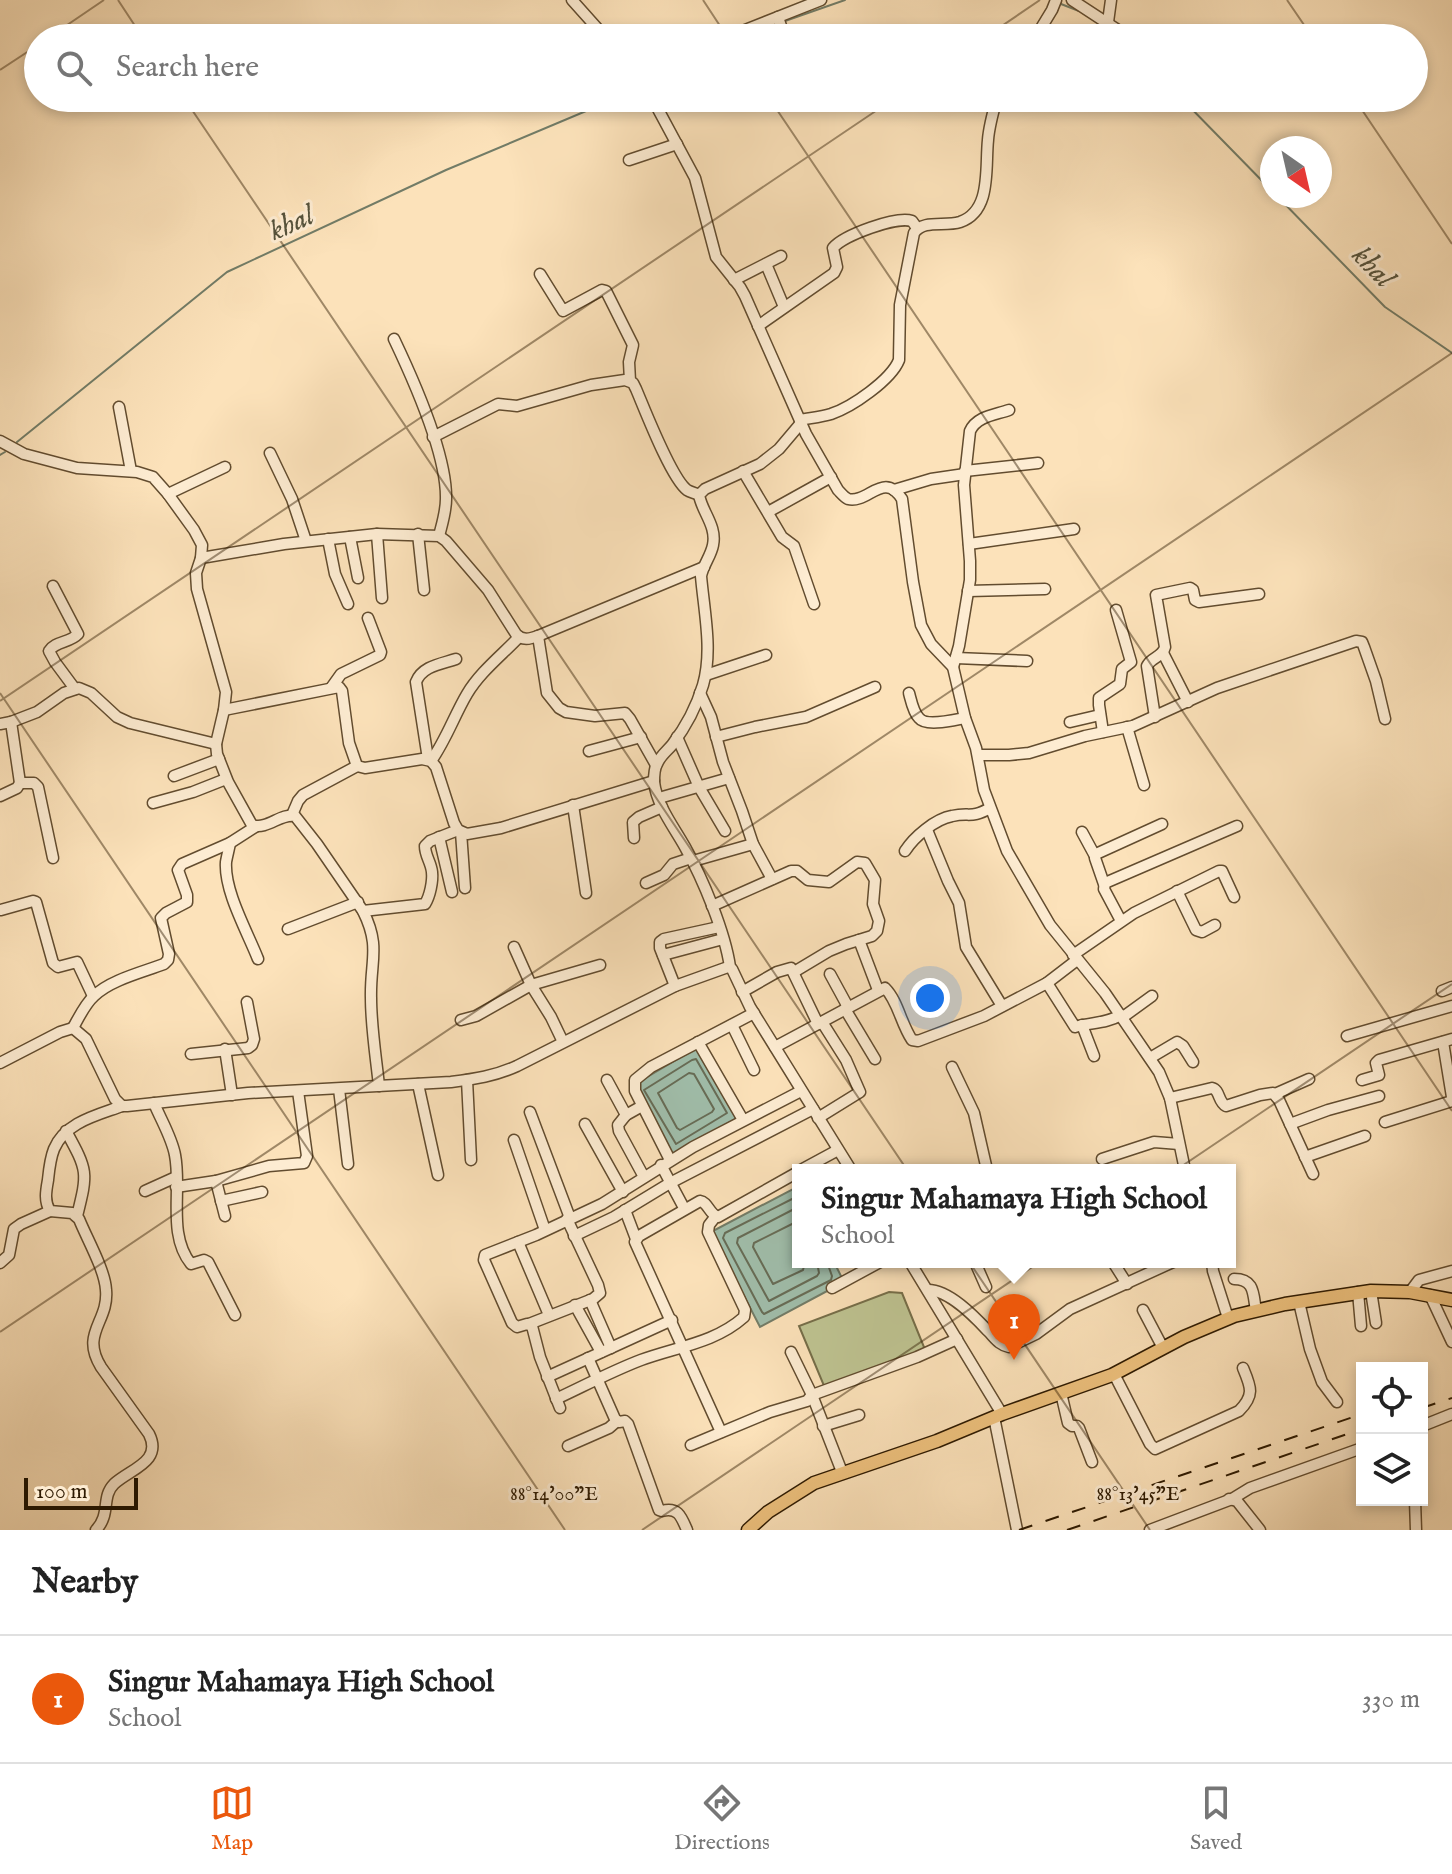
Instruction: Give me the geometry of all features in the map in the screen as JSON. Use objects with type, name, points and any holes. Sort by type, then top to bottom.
[{"type":"main road","points":[[748,1530],[799,1491],[842,1472],[937,1441],[1114,1374],[1228,1318],[1364,1292],[1410,1292],[1452,1300]]},
{"type":"street","points":[[572,0],[593,24]]},
{"type":"street","points":[[760,24],[821,0]]},
{"type":"street","points":[[1044,24],[1056,0]]},
{"type":"street","points":[[1072,0],[1111,24]]},
{"type":"street","points":[[1108,22],[1111,0]]},
{"type":"street","points":[[778,17],[780,24]]},
{"type":"street","points":[[660,112],[695,178],[716,257],[745,296],[809,441],[838,490],[847,498],[855,498],[882,487],[894,490],[965,472],[1038,463]]},
{"type":"street","points":[[699,495],[705,489],[760,464],[801,422],[847,407],[883,381],[896,367],[899,360],[900,305],[914,233],[924,225],[963,221],[978,210],[984,189],[988,136],[994,112]]},
{"type":"street","points":[[629,160],[677,144]]},
{"type":"street","points":[[758,326],[834,273],[837,267],[833,248],[838,242],[902,219],[912,221],[917,228]]},
{"type":"street","points":[[734,280],[781,256]]},
{"type":"street","points":[[766,264],[784,307]]},
{"type":"street","points":[[540,274],[563,311],[603,289],[606,291],[633,345],[629,362],[630,381],[679,481],[687,490],[699,495]]},
{"type":"street","points":[[394,339],[418,391],[446,489],[446,506],[439,536]]},
{"type":"street","points":[[433,437],[498,404],[517,406],[591,385],[630,381]]},
{"type":"street","points":[[119,407],[131,471]]},
{"type":"street","points":[[1009,410],[982,419],[972,426],[965,472],[971,570],[954,662],[965,718],[978,755],[990,808],[1007,851],[1050,925],[1122,1016],[1163,1080],[1170,1098],[1184,1164]]},
{"type":"street","points":[[0,441],[24,454],[77,468],[131,471],[153,477],[198,538],[202,545],[196,573],[197,589],[224,681],[226,699],[216,744],[226,779],[255,827]]},
{"type":"street","points":[[270,453],[292,499],[306,541]]},
{"type":"street","points":[[168,494],[225,467]]},
{"type":"street","points":[[743,471],[782,537],[794,546],[814,604]]},
{"type":"street","points":[[768,512],[831,477]]},
{"type":"street","points":[[894,490],[902,499],[913,582],[921,625],[927,638],[954,662],[1027,661]]},
{"type":"street","points":[[699,495],[712,525],[714,540],[701,576],[708,655],[706,675],[677,737],[656,765],[654,781],[661,803],[692,860],[712,906],[730,967],[742,992],[847,1164]]},
{"type":"street","points":[[969,544],[1074,529]]},
{"type":"street","points":[[201,558],[306,541],[377,534],[439,536],[477,576],[519,637]]},
{"type":"street","points":[[377,534],[382,598]]},
{"type":"street","points":[[418,534],[424,590]]},
{"type":"street","points":[[350,537],[358,578]]},
{"type":"street","points":[[328,539],[335,574],[348,604]]},
{"type":"street","points":[[292,815],[303,795],[357,766],[365,768],[430,760],[440,748],[468,693],[519,637],[538,636],[704,567]]},
{"type":"street","points":[[53,586],[78,634],[52,646],[49,651],[75,689]]},
{"type":"street","points":[[1155,717],[1147,666],[1163,653],[1165,647],[1155,597],[1157,594],[1190,588],[1199,602],[1259,594]]},
{"type":"street","points":[[968,591],[1045,589]]},
{"type":"street","points":[[1103,732],[1099,698],[1120,684],[1122,669],[1131,662],[1116,610]]},
{"type":"street","points":[[331,688],[341,674],[380,655],[368,618]]},
{"type":"street","points":[[538,636],[547,693],[555,705],[566,712],[595,716],[623,712],[656,765]]},
{"type":"street","points":[[978,755],[1029,753],[1075,738],[1127,727],[1217,688],[1358,641],[1363,644],[1385,719]]},
{"type":"street","points":[[1163,653],[1188,702]]},
{"type":"street","points":[[706,675],[766,655]]},
{"type":"street","points":[[456,659],[426,669],[416,682],[430,760],[436,767],[454,823],[460,831],[465,888]]},
{"type":"street","points":[[224,710],[339,687],[349,743],[357,766]]},
{"type":"street","points":[[716,737],[818,713],[875,687]]},
{"type":"street","points":[[0,796],[17,788],[20,783],[6,723],[37,712],[75,689],[85,689],[117,717],[130,723],[216,744]]},
{"type":"street","points":[[700,693],[711,717],[753,844],[772,879]]},
{"type":"street","points":[[909,693],[917,717],[922,722],[965,718]]},
{"type":"street","points":[[1070,722],[1100,715]]},
{"type":"street","points":[[1127,727],[1144,785]]},
{"type":"street","points":[[589,751],[641,737]]},
{"type":"street","points":[[677,737],[699,787],[725,831]]},
{"type":"street","points":[[174,776],[219,759]]},
{"type":"street","points":[[634,838],[633,822],[661,803],[729,778]]},
{"type":"street","points":[[153,803],[226,779]]},
{"type":"street","points":[[288,929],[360,906],[425,904],[429,898],[432,871],[425,846],[439,837],[460,831],[474,833],[501,828],[654,781]]},
{"type":"street","points":[[20,783],[34,783],[38,787],[53,858]]},
{"type":"street","points":[[573,805],[586,893]]},
{"type":"street","points":[[905,851],[916,838],[950,816],[974,816],[990,808]]},
{"type":"street","points":[[0,1063],[73,1028],[93,996],[111,984],[167,962],[169,954],[161,918],[188,898],[178,870],[187,860],[230,843],[255,827],[292,815],[299,819],[360,906],[374,943],[371,999],[379,1086]]},
{"type":"street","points":[[1095,856],[1162,824]]},
{"type":"street","points":[[1104,884],[1237,826]]},
{"type":"street","points":[[927,830],[958,900],[966,947],[1002,1006]]},
{"type":"street","points":[[1082,832],[1095,856],[1104,889],[1121,921]]},
{"type":"street","points":[[439,837],[452,892]]},
{"type":"street","points":[[230,843],[226,865],[229,883],[258,959]]},
{"type":"street","points":[[646,883],[664,875],[673,864],[753,844]]},
{"type":"street","points":[[712,906],[794,871],[808,880],[829,882],[857,862],[865,863],[875,880],[873,904],[879,925],[875,934],[829,951],[794,972]]},
{"type":"street","points":[[775,1047],[883,988],[888,990],[904,1028],[916,1042],[970,1023],[1047,983],[1121,921],[1177,891],[1221,871],[1234,897]]},
{"type":"street","points":[[1177,891],[1197,932],[1215,925]]},
{"type":"street","points":[[1,910],[36,902],[53,963],[58,967],[77,962],[93,996]]},
{"type":"street","points":[[675,986],[663,955],[661,940],[719,927]]},
{"type":"street","points":[[663,955],[723,939]]},
{"type":"street","points":[[859,940],[878,990]]},
{"type":"street","points":[[514,947],[563,1042]]},
{"type":"street","points":[[461,1020],[476,1016],[531,985],[600,965]]},
{"type":"street","points":[[50,1211],[46,1191],[52,1156],[59,1139],[66,1131],[92,1117],[122,1106],[487,1077],[504,1072],[675,986],[730,967]]},
{"type":"street","points":[[574,1236],[670,1183],[860,1092],[846,1060],[820,1023],[791,968],[742,992]]},
{"type":"street","points":[[830,974],[875,1059]]},
{"type":"street","points":[[1047,983],[1074,1026],[1104,1023],[1122,1016],[1152,996]]},
{"type":"street","points":[[191,1054],[252,1045],[254,1039],[247,1002]]},
{"type":"street","points":[[1347,1036],[1452,1006]]},
{"type":"street","points":[[684,1208],[670,1183],[666,1163],[634,1087],[636,1078],[754,1013]]},
{"type":"street","points":[[732,1025],[754,1070]]},
{"type":"street","points":[[1082,1025],[1094,1056]]},
{"type":"street","points":[[73,1028],[86,1039],[111,1094],[122,1106]]},
{"type":"street","points":[[1362,1080],[1379,1075],[1376,1063],[1379,1060],[1447,1041],[1452,1099],[1385,1122]]},
{"type":"street","points":[[698,1042],[743,1120]]},
{"type":"street","points":[[1150,1058],[1177,1042],[1193,1062]]},
{"type":"street","points":[[225,1049],[232,1095]]},
{"type":"street","points":[[952,1067],[974,1113],[986,1164]]},
{"type":"street","points":[[1275,1094],[1309,1079]]},
{"type":"street","points":[[467,1080],[471,1160]]},
{"type":"street","points":[[607,1080],[626,1115]]},
{"type":"street","points":[[418,1084],[438,1175]]},
{"type":"street","points":[[1170,1098],[1212,1088],[1217,1090],[1226,1106],[1270,1092],[1275,1094],[1313,1174]]},
{"type":"street","points":[[339,1089],[348,1164]]},
{"type":"street","points":[[145,1191],[176,1182],[216,1181],[262,1167],[306,1161],[298,1091]]},
{"type":"street","points":[[530,1112],[568,1218],[574,1236],[600,1289],[598,1295],[590,1300],[517,1327],[512,1323],[484,1260],[485,1255],[518,1242],[568,1218],[602,1204],[666,1163],[801,1091]]},
{"type":"street","points":[[1290,1124],[1379,1096]]},
{"type":"street","points":[[154,1103],[174,1152],[177,1216],[183,1252],[191,1264],[204,1260],[208,1262],[235,1315]]},
{"type":"street","points":[[642,1106],[626,1115],[618,1128],[644,1177]]},
{"type":"street","points":[[585,1124],[623,1192]]},
{"type":"street","points":[[66,1131],[85,1172],[77,1216],[106,1285],[106,1300],[93,1340],[95,1356],[154,1445],[153,1453],[147,1460],[111,1487],[104,1518],[96,1530]]},
{"type":"street","points":[[1305,1157],[1365,1136]]},
{"type":"street","points":[[514,1140],[545,1230]]},
{"type":"street","points":[[1102,1159],[1150,1143],[1179,1144]]},
{"type":"street","points":[[812,1164],[838,1150]]},
{"type":"street","points":[[529,1324],[558,1403],[641,1360],[684,1348],[730,1327],[746,1314],[708,1232],[709,1225],[716,1216],[792,1175]]},
{"type":"street","points":[[216,1181],[225,1216]]},
{"type":"street","points":[[221,1201],[262,1192]]},
{"type":"street","points":[[636,1239],[684,1208],[701,1201],[716,1216]]},
{"type":"street","points":[[625,1210],[636,1246],[721,1432]]},
{"type":"street","points":[[0,1263],[9,1255],[14,1229],[21,1224],[50,1211],[77,1216]]},
{"type":"street","points":[[518,1242],[549,1315]]},
{"type":"street","points":[[832,1288],[869,1268]]},
{"type":"street","points":[[914,1268],[957,1339],[998,1416],[1017,1530]]},
{"type":"street","points":[[978,1268],[986,1287]]},
{"type":"street","points":[[1117,1268],[1127,1284]]},
{"type":"street","points":[[928,1290],[939,1291],[951,1298],[1001,1344],[1009,1347],[1036,1334],[1070,1309],[1160,1268]]},
{"type":"street","points":[[1213,1268],[1228,1318]]},
{"type":"street","points":[[1410,1292],[1419,1280],[1452,1271]]},
{"type":"street","points":[[1234,1279],[1250,1284],[1256,1311]]},
{"type":"street","points":[[1364,1292],[1376,1323]]},
{"type":"street","points":[[1361,1326],[1364,1292]]},
{"type":"street","points":[[1430,1295],[1452,1342]]},
{"type":"street","points":[[590,1300],[606,1350]]},
{"type":"street","points":[[1299,1302],[1310,1349],[1322,1382],[1337,1402]]},
{"type":"street","points":[[575,1305],[606,1350]]},
{"type":"street","points":[[1143,1310],[1163,1348]]},
{"type":"street","points":[[547,1377],[672,1320]]},
{"type":"street","points":[[691,1445],[957,1339]]},
{"type":"street","points":[[791,1352],[812,1395],[842,1472]]},
{"type":"street","points":[[588,1358],[617,1421]]},
{"type":"street","points":[[1114,1374],[1155,1449],[1234,1414],[1243,1407],[1251,1391],[1243,1368]]},
{"type":"street","points":[[1061,1393],[1068,1423],[1079,1428],[1092,1462]]},
{"type":"street","points":[[1428,1424],[1452,1414]]},
{"type":"street","points":[[823,1426],[859,1415]]},
{"type":"street","points":[[568,1446],[611,1427],[617,1421],[625,1421],[659,1510],[674,1510],[687,1530]]},
{"type":"street","points":[[1150,1530],[1232,1499],[1250,1488],[1356,1450]]},
{"type":"street","points":[[1210,1501],[1232,1499],[1241,1505],[1260,1530]]},
{"type":"street","points":[[1415,1506],[1416,1530]]},
{"type":"green space","points":[[889,1292],[902,1293],[926,1352],[827,1393],[799,1326]]},
{"type":"water","points":[[698,1047],[740,1116],[673,1156],[632,1086]]},
{"type":"water","points":[[792,1190],[792,1268],[837,1268],[844,1282],[760,1327],[711,1232]]},
{"type":"waterway","name":"khal","points":[[785,21],[845,0]]},
{"type":"waterway","name":"khal","points":[[1061,4],[1079,11]]},
{"type":"waterway","name":"khal","points":[[17,442],[227,272],[446,170],[584,112]]},
{"type":"waterway","name":"khal","points":[[1195,112],[1260,179]]},
{"type":"waterway","name":"khal","points":[[1289,208],[1385,307],[1452,353]]},
{"type":"waterway","name":"khal","points":[[0,455],[5,452]]},
{"type":"railway","points":[[1428,1406],[1452,1398]]},
{"type":"railway","points":[[1019,1530],[1356,1416]]},
{"type":"railway","points":[[1067,1530],[1356,1431]]},
{"type":"place","name":"Singur Mahamaya High School","points":[[1014,1360]]}]
